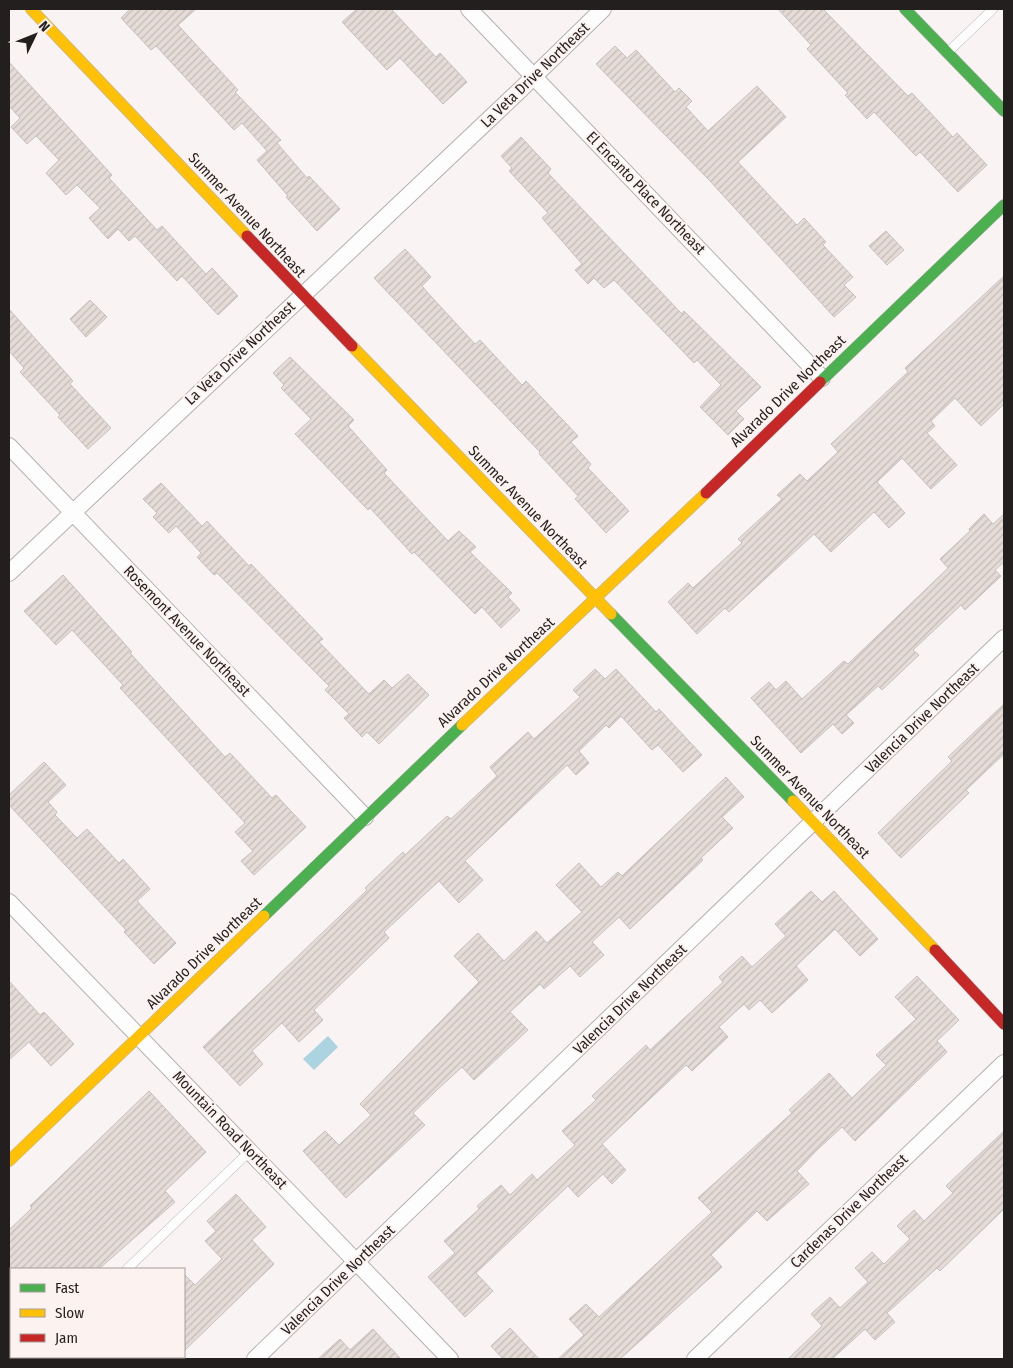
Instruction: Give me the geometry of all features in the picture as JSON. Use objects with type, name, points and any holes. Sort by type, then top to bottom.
[{"type":"street","name":"Summer Avenue Northeast","points":[[31,9],[302,295],[814,823],[1004,1024]]},
{"type":"street","name":"El Encanto Place Northeast","points":[[469,9],[822,378]]},
{"type":"street","name":"La Veta Drive Northeast","points":[[9,573],[71,511],[534,76],[602,9]]},
{"type":"street","points":[[905,9],[1004,111]]},
{"type":"street","name":"Alvarado Drive Northeast","points":[[9,1161],[1004,205]]},
{"type":"street","name":"Rosemont Avenue Northeast","points":[[9,446],[365,817]]},
{"type":"street","name":"Valencia Drive Northeast","points":[[255,1359],[814,823],[1004,638]]},
{"type":"street","name":"Mountain Road Northeast","points":[[9,902],[139,1038],[358,1261],[450,1359]]},
{"type":"street","name":"Cardenas Drive Northeast","points":[[695,1359],[1004,1063]]},
{"type":"lane","points":[[948,52],[993,9]]},
{"type":"lane","points":[[128,1268],[250,1151]]},
{"type":"water","points":[[328,1036],[338,1047],[314,1070],[303,1059]]},
{"type":"building","points":[[130,9],[196,9],[178,25],[238,90],[235,92],[281,140],[277,143],[307,178],[309,176],[340,209],[317,231],[286,197],[288,196],[257,160],[267,151],[242,123],[234,130],[156,46],[151,50],[121,18]]},
{"type":"building","points":[[357,9],[391,9],[436,57],[440,53],[467,82],[443,104],[400,58],[387,70],[342,22]]},
{"type":"building","points":[[778,9],[823,9],[908,96],[912,93],[953,137],[957,133],[987,165],[958,192],[920,152],[916,156],[874,112],[867,119],[845,95],[848,93],[807,49],[811,45]]},
{"type":"building","points":[[615,46],[627,58],[636,50],[675,92],[679,88],[692,101],[686,107],[708,131],[757,86],[786,117],[738,162],[797,225],[804,218],[826,242],[823,245],[853,277],[844,285],[856,297],[834,317],[710,181],[596,64]]},
{"type":"building","points":[[9,62],[112,175],[109,178],[157,230],[162,226],[206,274],[212,268],[238,296],[218,315],[182,276],[177,281],[135,236],[129,241],[118,229],[108,239],[89,218],[100,208],[77,185],[66,195],[46,173],[59,160],[36,136],[27,144],[11,127],[20,118],[9,106]]},
{"type":"building","points":[[521,137],[551,169],[548,173],[682,314],[684,311],[761,387],[736,411],[744,419],[728,435],[700,407],[721,385],[697,360],[694,363],[614,280],[604,288],[594,278],[588,284],[575,270],[582,264],[542,218],[548,213],[509,171],[512,168],[501,156]]},
{"type":"building","points":[[886,231],[904,250],[887,265],[869,246]]},
{"type":"building","points":[[405,249],[431,277],[422,286],[475,344],[480,340],[522,385],[526,381],[578,436],[571,442],[591,464],[588,468],[629,511],[606,533],[575,499],[578,496],[539,454],[540,452],[374,278]]},
{"type":"building","points":[[1004,276],[1004,404],[981,426],[955,398],[931,421],[935,426],[927,433],[957,465],[931,489],[902,458],[877,482],[905,513],[889,528],[874,512],[831,552],[814,534],[729,612],[725,608],[697,634],[668,602],[688,583],[693,588],[742,543],[738,539],[782,499],[777,495],[800,474],[807,481],[838,452],[831,444],[908,372],[905,368]]},
{"type":"building","points":[[90,300],[107,317],[86,337],[70,319]]},
{"type":"building","points":[[9,309],[73,381],[70,384],[111,428],[88,449],[58,417],[60,415],[20,372],[24,368],[9,351]]},
{"type":"building","points":[[290,357],[354,420],[348,426],[387,470],[384,473],[414,505],[448,541],[459,531],[476,547],[470,552],[512,593],[508,597],[520,610],[501,628],[482,607],[475,614],[414,552],[412,554],[370,508],[368,510],[295,434],[311,419],[281,388],[284,385],[273,373]]},
{"type":"building","points":[[161,483],[202,526],[207,521],[249,566],[251,564],[323,639],[319,642],[369,694],[384,680],[392,688],[408,674],[429,695],[379,744],[367,732],[362,737],[344,718],[349,714],[325,690],[329,686],[217,573],[214,575],[197,557],[201,553],[176,526],[169,533],[153,517],[157,513],[143,499]]},
{"type":"building","points":[[984,514],[993,524],[1004,514],[1004,562],[995,570],[1001,576],[965,610],[961,605],[913,650],[919,655],[882,690],[878,686],[846,715],[854,723],[842,734],[833,724],[801,753],[751,698],[769,682],[776,690],[786,681],[802,699],[844,661],[848,664],[948,568],[940,559],[970,531],[969,529]]},
{"type":"building","points":[[63,575],[132,652],[130,653],[225,757],[230,753],[272,798],[276,795],[306,827],[254,875],[241,861],[253,851],[235,832],[245,823],[120,688],[123,685],[72,630],[56,645],[24,611]]},
{"type":"building","points":[[595,669],[605,679],[616,669],[656,712],[659,709],[702,755],[683,772],[658,745],[652,750],[621,716],[609,728],[606,725],[579,751],[589,763],[576,775],[567,765],[465,861],[483,880],[459,903],[439,881],[384,932],[389,938],[314,1010],[323,1020],[299,1042],[282,1023],[252,1051],[263,1064],[240,1086],[203,1047],[367,890],[365,888],[403,852],[405,855],[447,816],[451,819],[497,776],[490,767],[528,732],[534,739],[580,697],[573,690]]},
{"type":"building","points":[[1004,704],[1004,754],[966,790],[969,793],[901,858],[878,833],[952,761],[948,757]]},
{"type":"building","points":[[44,762],[66,785],[48,802],[57,812],[55,815],[77,838],[87,829],[119,863],[123,859],[150,889],[137,901],[176,943],[154,964],[124,932],[126,930],[9,805],[9,795]]},
{"type":"building","points":[[726,777],[744,797],[722,817],[733,828],[701,858],[703,860],[630,929],[619,917],[592,942],[604,955],[580,977],[570,966],[544,989],[540,984],[510,1012],[528,1030],[474,1080],[462,1067],[437,1090],[413,1113],[425,1125],[346,1198],[303,1151],[325,1131],[339,1145],[371,1115],[360,1104],[479,982],[454,956],[478,933],[504,961],[536,931],[547,943],[582,912],[556,885],[579,863],[601,887],[618,872],[622,876]]},
{"type":"building","points":[[811,891],[822,902],[834,891],[878,939],[860,956],[835,929],[796,966],[808,980],[772,1013],[760,1000],[749,1010],[744,1004],[719,1027],[728,1037],[692,1071],[686,1065],[602,1144],[626,1170],[612,1184],[603,1174],[578,1197],[568,1186],[476,1273],[493,1291],[465,1317],[428,1277],[455,1253],[444,1241],[479,1209],[477,1206],[501,1185],[510,1195],[532,1174],[537,1180],[575,1145],[562,1131],[596,1100],[592,1096],[646,1045],[650,1050],[723,982],[719,977],[742,956],[752,967],[786,936],[775,924]]},
{"type":"building","points":[[917,976],[959,1020],[937,1041],[947,1052],[855,1141],[842,1127],[817,1150],[797,1171],[809,1184],[767,1221],[757,1211],[711,1255],[722,1267],[620,1359],[558,1359],[584,1335],[569,1319],[586,1304],[599,1317],[712,1212],[698,1198],[792,1113],[789,1110],[829,1073],[852,1098],[886,1065],[876,1055],[916,1019],[895,997]]},
{"type":"building","points":[[9,981],[40,1015],[44,1012],[74,1044],[51,1066],[29,1042],[9,1060]]},
{"type":"building","points":[[149,1091],[206,1152],[165,1191],[175,1202],[100,1268],[9,1269],[9,1230],[32,1208],[30,1206]]},
{"type":"building","points":[[1004,1131],[1004,1209],[940,1271],[937,1268],[887,1313],[895,1322],[875,1340],[865,1329],[832,1359],[788,1359],[822,1326],[811,1314],[830,1297],[840,1308],[868,1282],[855,1268],[872,1252],[884,1264],[910,1239],[897,1226],[914,1210],[924,1221],[953,1193],[946,1186]]},
{"type":"building","points":[[236,1194],[266,1227],[252,1240],[274,1264],[185,1350],[185,1275],[195,1285],[222,1259],[205,1241],[216,1231],[207,1221]]},
{"type":"building","points":[[510,1328],[539,1359],[503,1359],[491,1346]]},
{"type":"building","points":[[373,1329],[401,1359],[318,1359],[340,1339],[350,1350]]},
{"type":"traffic: fast","points":[[905,9],[1004,111]]},
{"type":"traffic: fast","points":[[820,382],[1004,205]]},
{"type":"traffic: fast","points":[[611,614],[793,801]]},
{"type":"traffic: fast","points":[[264,916],[462,725]]},
{"type":"traffic: slow","points":[[31,9],[247,236]]},
{"type":"traffic: slow","points":[[352,346],[611,614]]},
{"type":"traffic: slow","points":[[462,725],[706,493]]},
{"type":"traffic: slow","points":[[793,801],[935,950]]},
{"type":"traffic: slow","points":[[9,1161],[264,916]]},
{"type":"traffic: jam","points":[[247,236],[352,346]]},
{"type":"traffic: jam","points":[[706,493],[820,382]]},
{"type":"traffic: jam","points":[[935,950],[1004,1024]]}]
